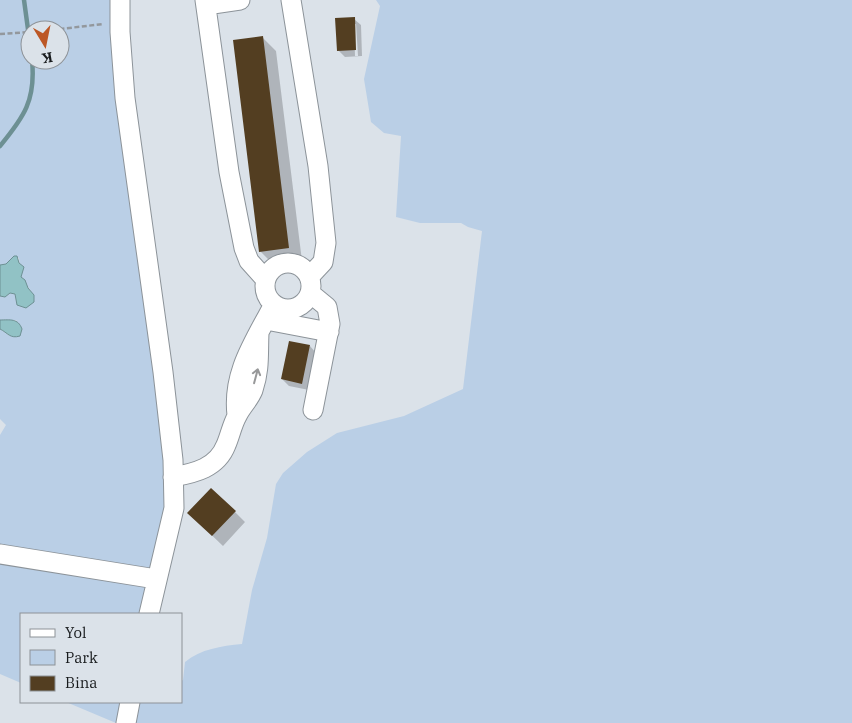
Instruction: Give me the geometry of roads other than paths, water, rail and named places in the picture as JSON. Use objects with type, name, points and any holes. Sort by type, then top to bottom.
[{"type":"street","points":[[120,0],[125,98],[163,372],[173,477],[174,508],[149,613]]},
{"type":"street","points":[[240,0],[206,2],[229,172],[244,248],[250,261],[266,280]]},
{"type":"street","points":[[266,319],[284,309],[295,308],[305,302],[310,285],[325,256],[326,243],[318,166],[292,0]]},
{"type":"street","points":[[173,477],[201,471],[216,460],[226,446],[237,415],[246,404],[253,390],[260,364],[266,319],[266,280],[272,270],[281,264],[298,265],[302,268],[310,285],[327,307],[330,318],[329,332],[313,410]]},
{"type":"street","points":[[266,319],[329,332]]},
{"type":"street","points":[[0,554],[156,579]]},
{"type":"street","points":[[126,723],[130,703]]},
{"type":"waterway","points":[[24,0],[27,20]]},
{"type":"waterway","points":[[0,146],[22,117],[30,97],[33,70]]}]
